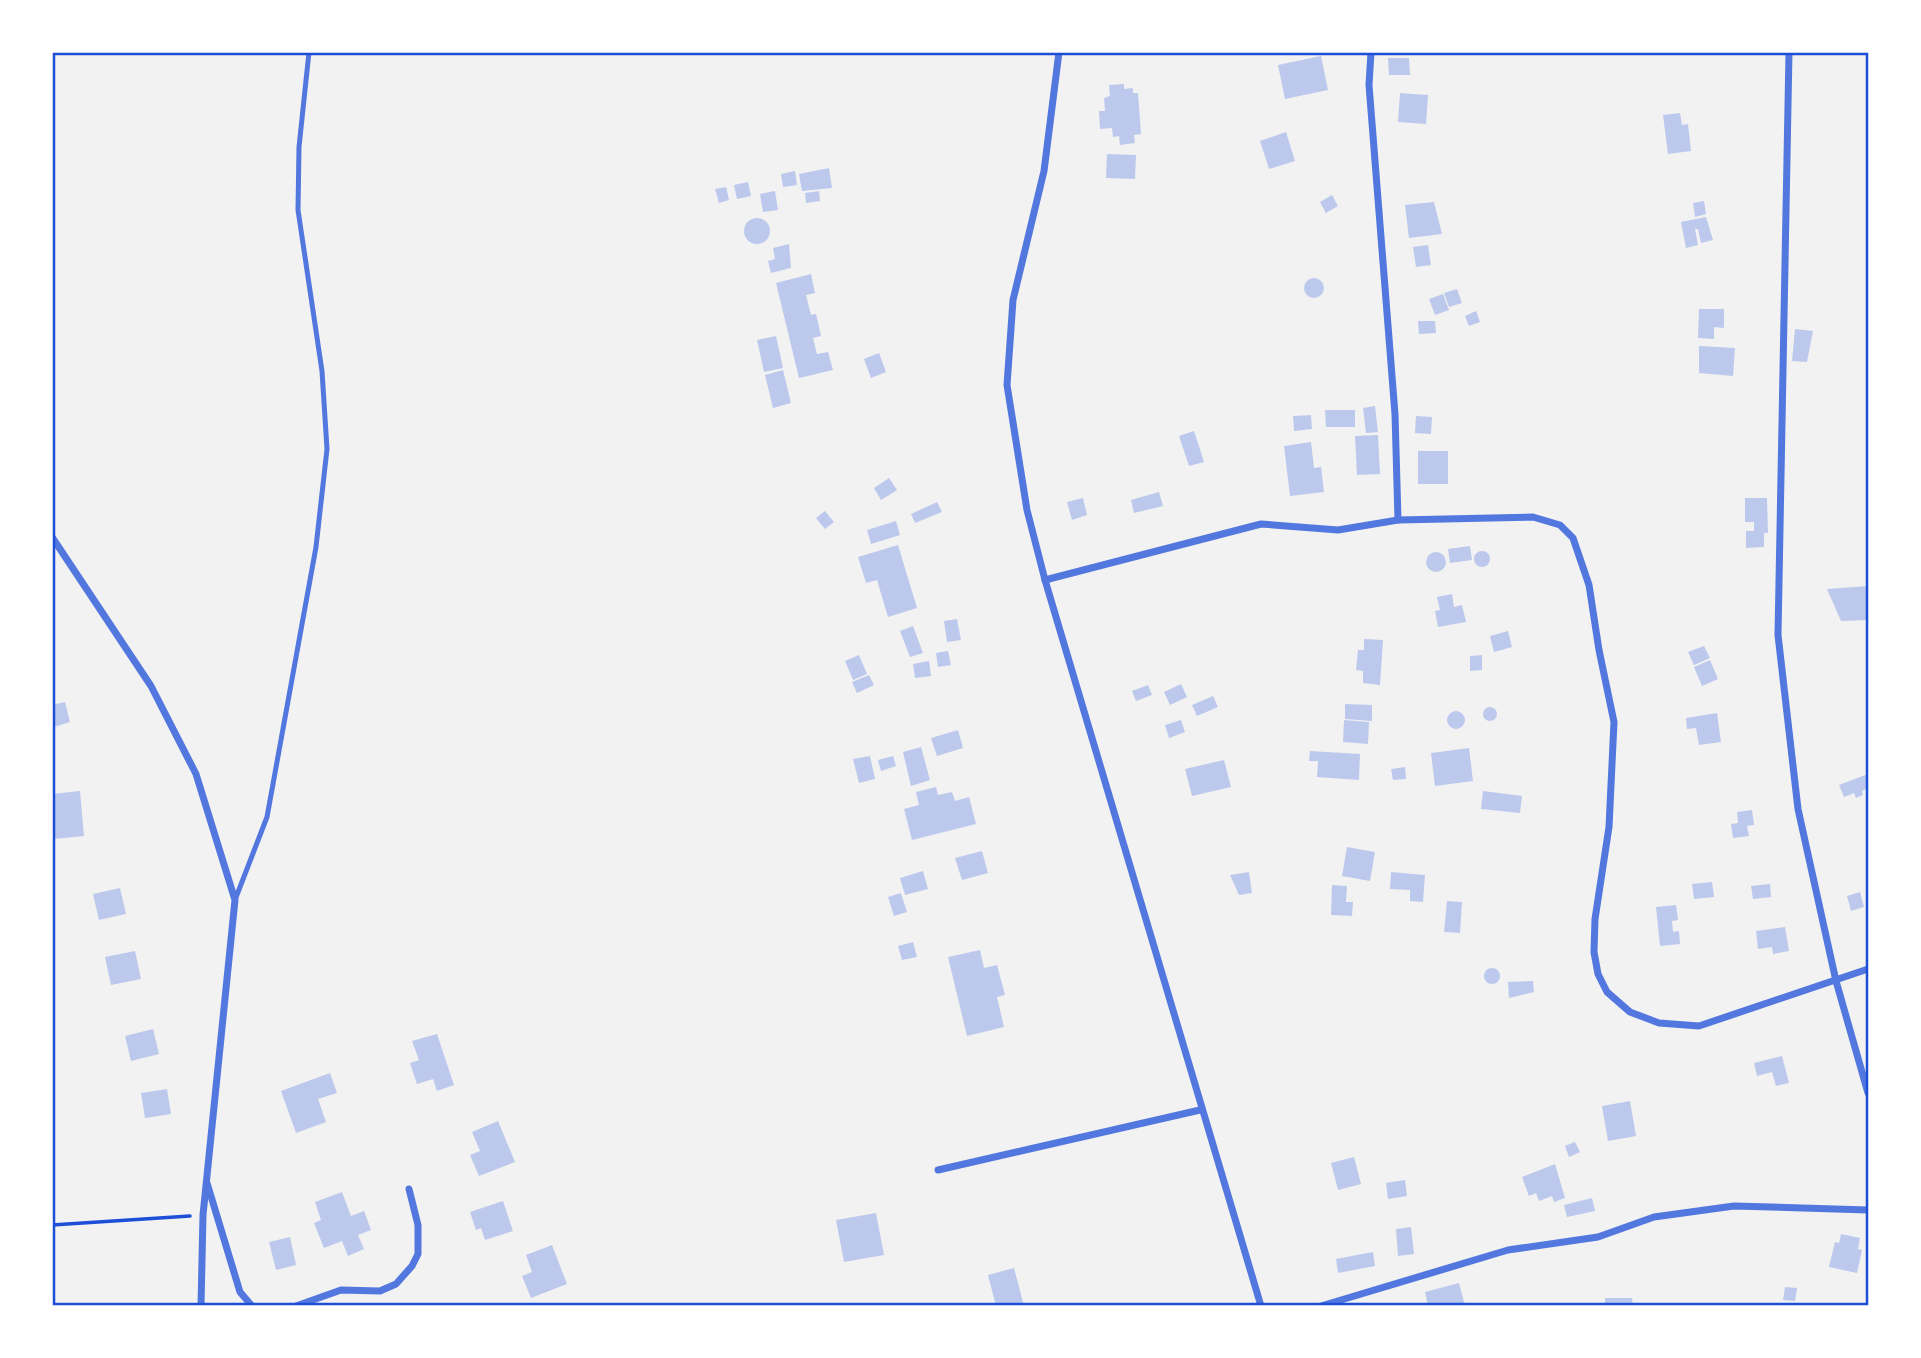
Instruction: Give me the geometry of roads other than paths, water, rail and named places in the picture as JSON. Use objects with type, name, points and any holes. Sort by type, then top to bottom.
[{"type":"street","points":[[1059,52],[1044,171],[1013,300],[1007,385],[1027,510],[1200,1110],[1261,1306]]},
{"type":"street","points":[[1371,52],[1369,85],[1395,414],[1398,520]]},
{"type":"street","points":[[1789,52],[1778,635],[1798,809],[1836,981],[1868,1093]]},
{"type":"street","points":[[1045,580],[1253,526],[1338,530],[1398,520],[1533,517],[1560,525],[1573,538],[1589,585],[1614,722],[1609,827],[1594,930],[1598,974],[1607,992],[1630,1012],[1639,1016],[1659,1023],[1699,1026],[1868,969]]},
{"type":"street","points":[[52,537],[151,685],[191,763],[235,900],[203,1215],[201,1306]]},
{"type":"street","points":[[938,1170],[1200,1110]]},
{"type":"street","points":[[206,1180],[240,1292],[252,1306]]},
{"type":"street","points":[[296,1306],[341,1290],[380,1291],[396,1284],[418,1254],[418,1225],[409,1189]]},
{"type":"street","points":[[1321,1306],[1508,1250],[1598,1237],[1654,1216],[1734,1206],[1868,1210]]},
{"type":"lane","points":[[235,900],[267,817],[316,547],[327,449],[322,371],[298,210],[299,148],[309,52]]}]
